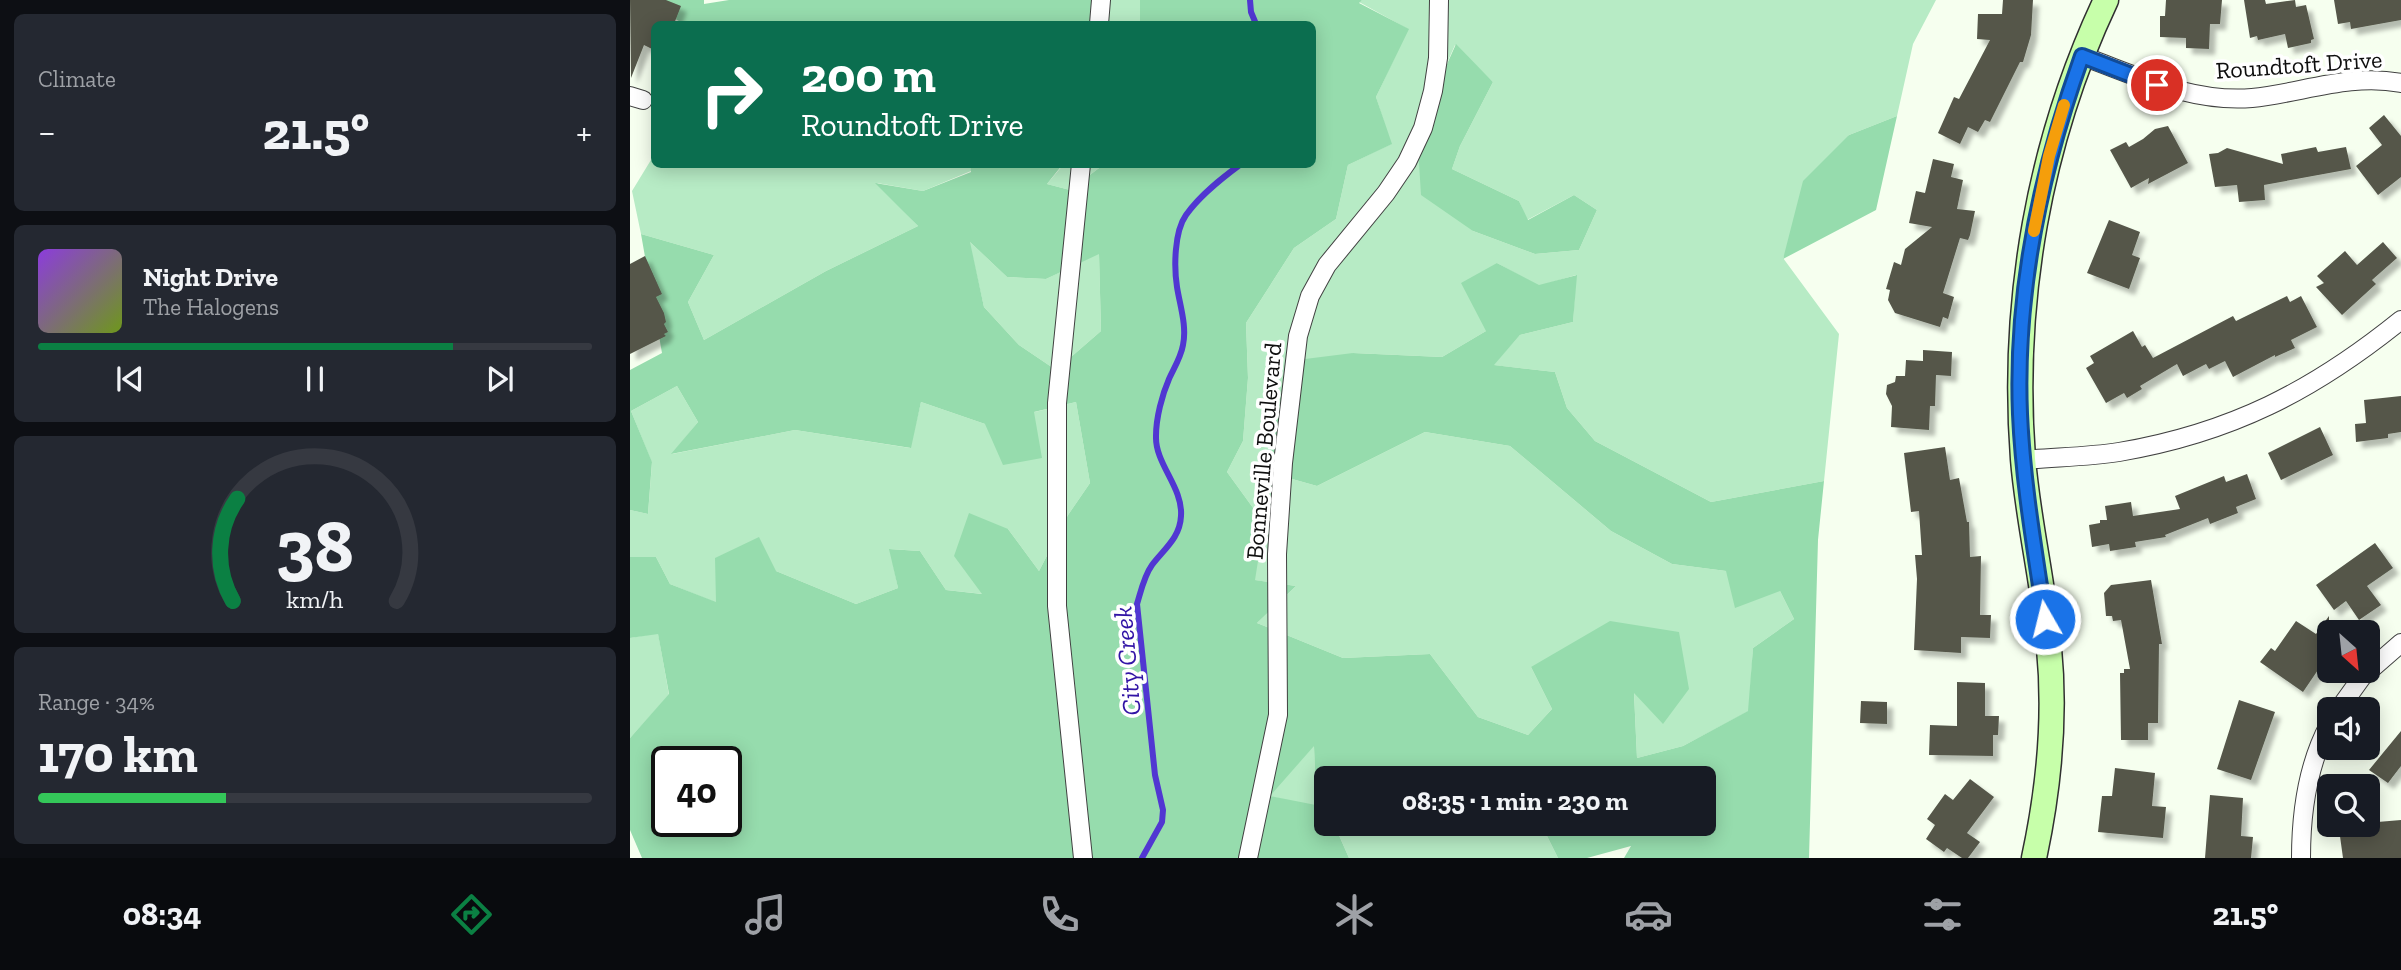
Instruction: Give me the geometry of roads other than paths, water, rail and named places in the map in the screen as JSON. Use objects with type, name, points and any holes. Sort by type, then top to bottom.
[{"type":"street","points":[[1099,21],[1101,0]]},
{"type":"street","name":"Bonneville Boulevard","points":[[1248,858],[1278,715],[1277,554],[1283,463],[1298,336],[1310,296],[1327,264],[1386,192],[1407,162],[1423,128],[1438,58],[1438,0]]},
{"type":"street","points":[[2034,858],[2048,779],[2052,685],[2049,645],[2023,460],[2020,369],[2028,264],[2049,156],[2082,56],[2106,0]]},
{"type":"street","name":"Roundtoft Drive","points":[[2082,56],[2157,85],[2214,97],[2251,98],[2368,79],[2401,83]]},
{"type":"street","points":[[1081,168],[1057,403],[1057,606],[1073,739],[1083,858]]},
{"type":"street","points":[[2023,460],[2128,450],[2189,437],[2226,425],[2255,414],[2311,385],[2401,320]]},
{"type":"street","points":[[2348,697],[2362,677],[2401,643]]},
{"type":"street","points":[[2301,858],[2306,791],[2317,751]]},
{"type":"waterway","name":"City Creek","points":[[1250,0],[1255,21]]},
{"type":"waterway","name":"City Creek","points":[[1142,858],[1162,822],[1163,810],[1155,775],[1137,604],[1147,574],[1175,537],[1181,516],[1178,495],[1160,456],[1156,436],[1162,399],[1181,354],[1184,338],[1176,279],[1177,240],[1186,215],[1212,187],[1236,168]]}]
